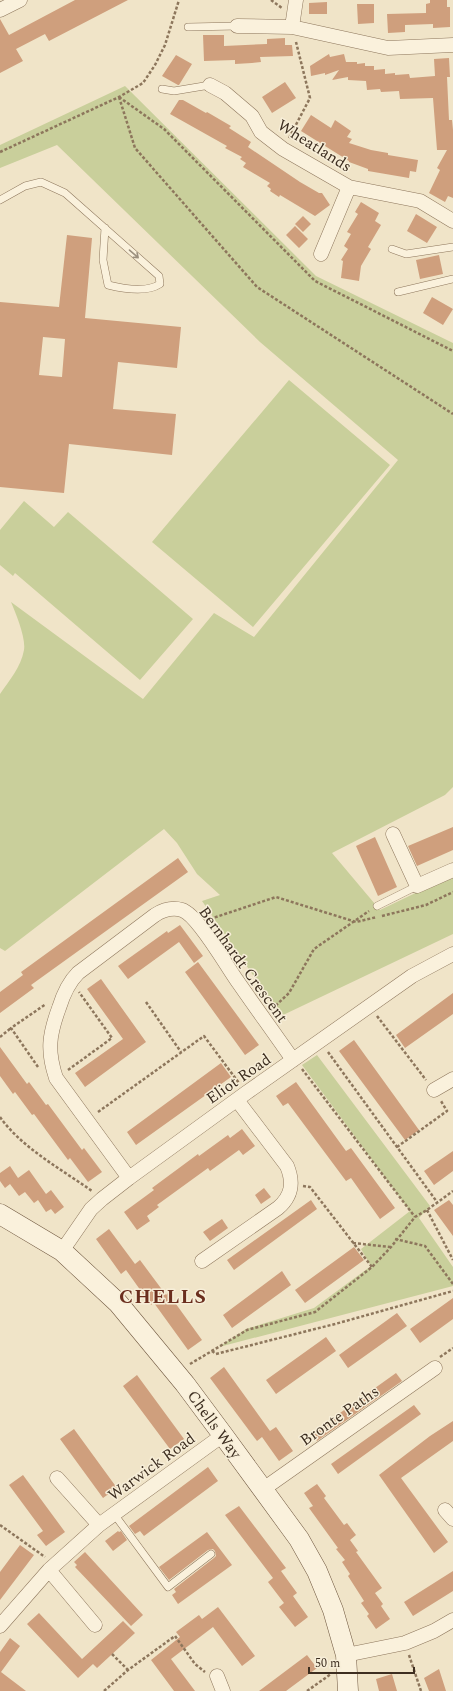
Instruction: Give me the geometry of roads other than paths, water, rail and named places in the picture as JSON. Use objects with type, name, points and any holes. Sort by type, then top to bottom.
[{"type":"street","points":[[0,10],[20,0]]},
{"type":"street","points":[[292,27],[296,0]]},
{"type":"street","points":[[237,26],[292,27],[388,48],[453,46]]},
{"type":"street","name":"Wheatlands","points":[[210,85],[225,93],[252,116],[261,132],[283,149],[349,187],[420,201],[453,221]]},
{"type":"street","name":"Wheatlands","points":[[321,254],[349,187]]},
{"type":"street","points":[[393,834],[417,886],[453,870]]},
{"type":"street","name":"Bernhardt Crescent","points":[[129,1178],[56,1078],[52,1065],[49,1042],[51,1029],[62,998],[71,980],[84,968],[161,911],[171,909],[182,910],[192,917],[294,1060]]},
{"type":"street","name":"Eliot Road","points":[[62,1251],[91,1209],[129,1178],[241,1096],[412,976],[453,954]]},
{"type":"street","points":[[434,1090],[453,1079]]},
{"type":"street","points":[[202,1261],[283,1204],[292,1185],[287,1166],[241,1096]]},
{"type":"street","name":"Chells Way","points":[[0,1214],[62,1251],[118,1303],[185,1384],[299,1539],[317,1571],[333,1610],[346,1662],[348,1691]]},
{"type":"street","name":"Bronte Paths","points":[[262,1490],[435,1368]]},
{"type":"street","name":"Warwick Road","points":[[0,1626],[52,1567],[99,1525],[223,1435]]},
{"type":"street","points":[[57,1478],[99,1525]]},
{"type":"street","points":[[52,1567],[95,1625]]},
{"type":"street","points":[[346,1662],[405,1643],[434,1631],[453,1620]]},
{"type":"street","points":[[217,1676],[223,1691]]},
{"type":"lane","points":[[188,27],[237,26]]},
{"type":"lane","points":[[162,89],[174,91],[210,85]]},
{"type":"lane","points":[[0,200],[25,186],[41,182],[65,193],[105,228],[159,276],[160,284],[153,289],[124,288],[108,285],[102,260],[105,228]]},
{"type":"lane","points":[[392,248],[406,254],[453,247]]},
{"type":"lane","points":[[398,292],[453,279]]},
{"type":"lane","points":[[377,906],[417,886]]},
{"type":"lane","points":[[114,1514],[168,1587],[211,1554]]},
{"type":"district","name":"CHELLS","points":[[163,1296]]}]
